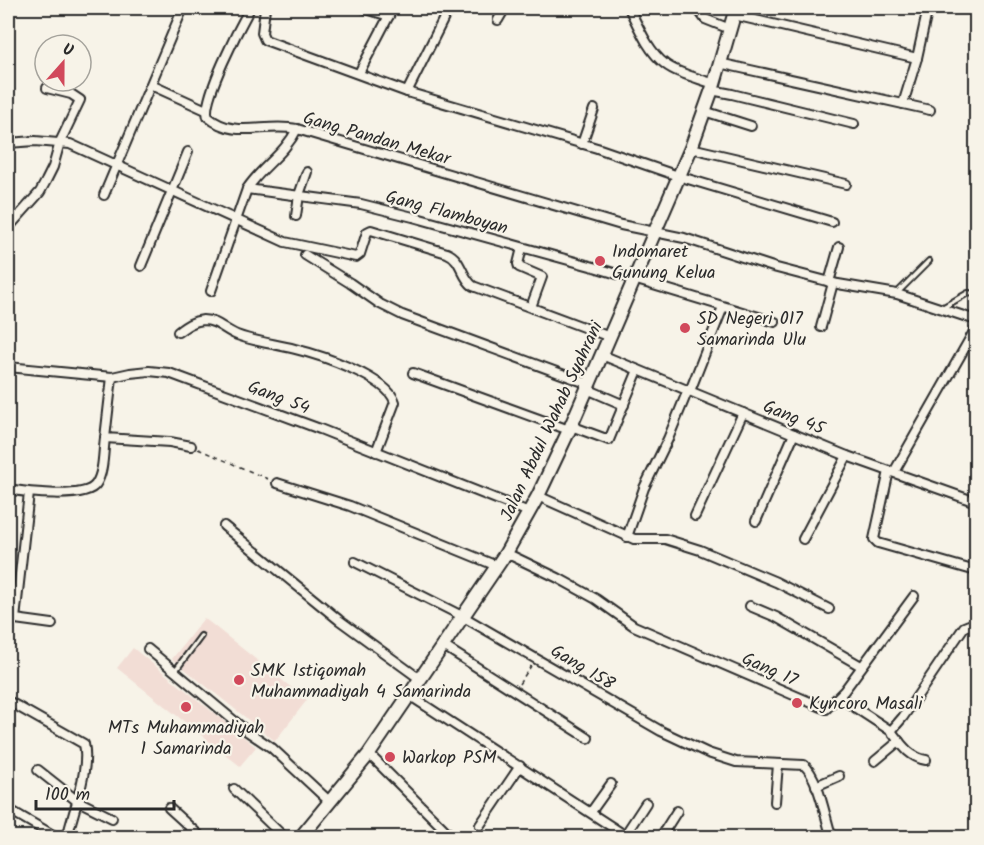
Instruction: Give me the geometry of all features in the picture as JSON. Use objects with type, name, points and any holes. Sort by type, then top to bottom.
[{"type":"highway","name":"Jalan Abdul Wahab Syahrani","points":[[301,837],[369,754],[506,553],[538,496],[570,428],[691,148],[735,11]]},
{"type":"street","points":[[104,195],[183,8]]},
{"type":"street","points":[[206,110],[220,70],[250,8]]},
{"type":"street","points":[[265,8],[263,39],[407,92],[832,222]]},
{"type":"street","points":[[363,8],[388,16]]},
{"type":"street","points":[[359,73],[393,8]]},
{"type":"street","points":[[407,92],[449,8]]},
{"type":"street","points":[[498,20],[505,8]]},
{"type":"street","points":[[629,8],[658,57],[666,64],[712,87],[732,94],[854,124]]},
{"type":"street","points":[[697,8],[705,19],[730,29]]},
{"type":"street","points":[[903,104],[917,58],[926,8]]},
{"type":"street","points":[[735,11],[917,58]]},
{"type":"street","points":[[719,63],[930,110]]},
{"type":"street","name":"Gang Pandan Mekar","points":[[151,85],[206,110],[212,121],[230,130],[278,126],[297,129],[621,225],[684,238],[773,267],[831,282],[897,294],[976,320]]},
{"type":"street","points":[[8,228],[40,192],[53,167],[60,142],[80,100],[67,93]]},
{"type":"street","points":[[582,144],[594,109]]},
{"type":"street","points":[[704,111],[751,126]]},
{"type":"street","points":[[211,291],[247,189],[256,176],[287,146],[297,129]]},
{"type":"street","points":[[8,142],[35,141],[70,144],[285,242],[356,257],[360,254],[367,232],[371,230],[454,256],[464,277],[473,286],[610,337]]},
{"type":"street","points":[[691,148],[846,184]]},
{"type":"street","points":[[141,266],[188,152]]},
{"type":"street","points":[[296,216],[299,195],[307,172]]},
{"type":"street","name":"Gang Flamboyan","points":[[247,189],[361,204],[635,279],[775,322]]},
{"type":"street","points":[[522,248],[518,266],[542,277],[531,307]]},
{"type":"street","points":[[821,327],[838,248]]},
{"type":"street","points":[[305,255],[402,315],[588,386],[624,405]]},
{"type":"street","points":[[627,537],[644,488],[668,439],[723,307]]},
{"type":"street","points":[[178,332],[191,323],[201,320],[213,321],[236,335],[298,349],[341,364],[381,385],[393,395],[395,402],[376,452]]},
{"type":"street","points":[[976,328],[891,472],[874,538],[878,543],[976,571]]},
{"type":"street","name":"Gang 45","points":[[602,355],[848,456],[976,502]]},
{"type":"street","name":"Gang 54","points":[[8,367],[112,377],[149,371],[169,373],[320,429],[529,512]]},
{"type":"street","points":[[413,373],[609,440],[638,370]]},
{"type":"street","points":[[8,489],[29,493],[73,492],[91,489],[95,486],[100,472],[112,377]]},
{"type":"street","points":[[695,516],[743,413]]},
{"type":"street","points":[[756,521],[794,434]]},
{"type":"street","points":[[105,438],[170,442],[191,446]]},
{"type":"street","points":[[803,539],[848,456]]},
{"type":"street","points":[[277,483],[350,506],[497,566]]},
{"type":"street","points":[[29,493],[11,619],[52,624]]},
{"type":"street","points":[[538,496],[627,537],[642,541],[665,539],[700,550],[776,582],[829,609]]},
{"type":"street","points":[[224,526],[346,626],[420,679]]},
{"type":"street","name":"Gang 17","points":[[506,553],[596,599],[634,626],[813,705],[826,709],[839,697]]},
{"type":"street","name":"Gang 158","points":[[355,562],[537,657],[661,731],[708,753],[736,762],[804,765],[809,769],[816,786]]},
{"type":"street","points":[[914,596],[839,697],[891,731],[917,759],[926,760]]},
{"type":"street","points":[[750,606],[776,617],[861,666]]},
{"type":"street","points":[[891,731],[964,627],[969,626],[976,630]]},
{"type":"street","points":[[442,645],[588,738]]},
{"type":"street","points":[[148,649],[244,729],[272,748],[330,802]]},
{"type":"street","points":[[410,695],[627,836],[646,803]]},
{"type":"street","points":[[8,701],[82,741],[86,752],[67,837]]},
{"type":"street","points":[[875,761],[899,741]]},
{"type":"street","points":[[369,754],[453,837]]},
{"type":"street","points":[[775,802],[778,764]]},
{"type":"street","points":[[480,825],[520,766]]},
{"type":"street","points":[[38,770],[76,800],[112,818]]},
{"type":"street","points":[[832,837],[816,786],[839,776]]},
{"type":"street","points":[[591,812],[611,784]]},
{"type":"street","points":[[234,789],[285,837]]},
{"type":"street","points":[[169,808],[201,837]]},
{"type":"street","points":[[8,809],[58,837]]},
{"type":"street","points":[[660,837],[677,812]]},
{"type":"lane","points":[[897,294],[929,261]]},
{"type":"lane","points":[[942,308],[968,293],[976,294]]},
{"type":"lane","points":[[174,672],[201,636]]},
{"type":"path","points":[[191,446],[277,483]]},
{"type":"path","points":[[514,690],[537,657]]},
{"type":"shaded area","name":"SMK Istiqomah Muhammadiyah 4 Samarinda","points":[[204,618],[307,700],[275,741],[172,659]]},
{"type":"shaded area","name":"MTs Muhammadiyah 1 Samarinda","points":[[133,648],[256,747],[240,766],[117,668]]},
{"type":"place","name":"Indomaret Gunung Kelua","points":[[600,261]]},
{"type":"place","name":"SD Negeri 017 Samarinda Ulu","points":[[685,328]]},
{"type":"place","name":"SMK Istiqomah Muhammadiyah 4 Samarinda","points":[[239,680]]},
{"type":"place","name":"Kyncoro Masali","points":[[797,703]]},
{"type":"place","name":"MTs Muhammadiyah 1 Samarinda","points":[[186,707]]},
{"type":"place","name":"Warkop PSM","points":[[390,757]]}]
